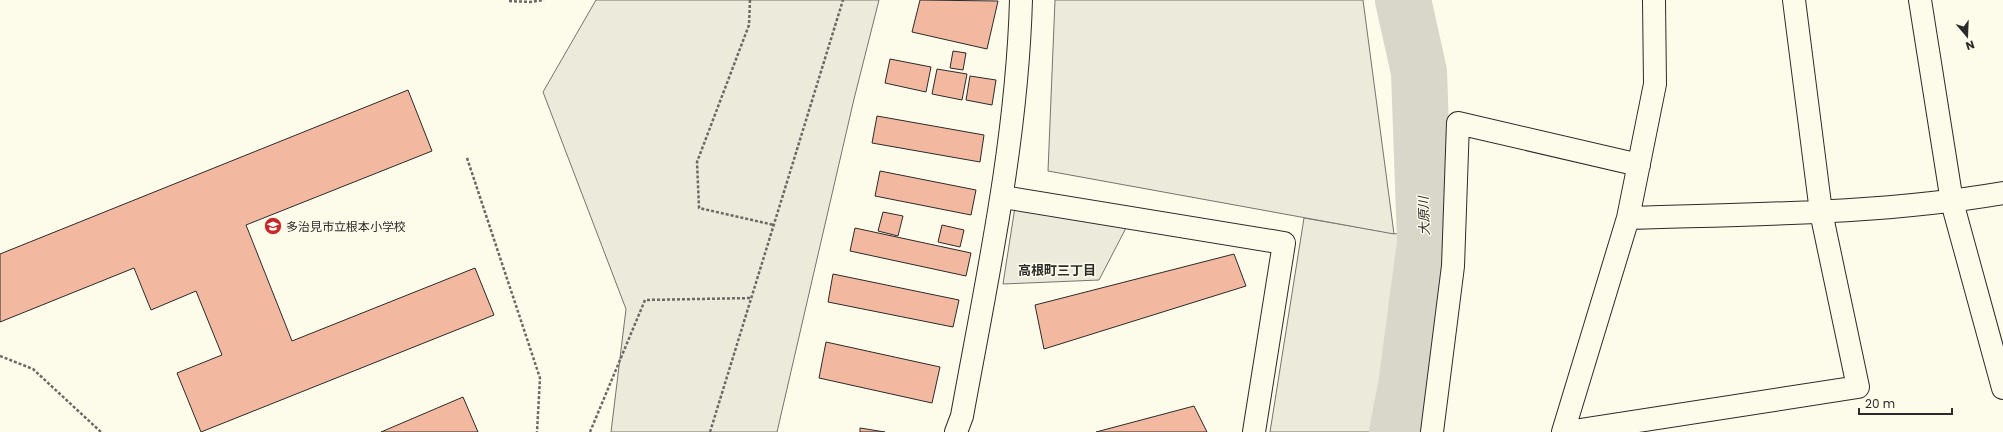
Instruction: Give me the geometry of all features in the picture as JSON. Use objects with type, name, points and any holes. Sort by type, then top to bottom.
[{"type":"street","points":[[956,432],[962,416],[1002,197],[1019,49],[1021,0]]},
{"type":"street","points":[[1563,432],[1628,218],[1655,84],[1654,0]]},
{"type":"street","points":[[1567,432],[1858,387],[1821,212],[1794,0]]},
{"type":"street","points":[[1920,0],[1952,202],[2003,388]]},
{"type":"street","points":[[1432,432],[1452,266],[1458,123],[1639,165]]},
{"type":"street","points":[[1628,218],[1821,212],[1952,202],[2003,193]]},
{"type":"street","points":[[1002,197],[1284,243],[1254,432]]},
{"type":"path","points":[[509,1],[530,2],[544,0]]},
{"type":"path","points":[[750,0],[749,24],[697,162],[699,208],[774,225]]},
{"type":"path","points":[[710,432],[843,0]]},
{"type":"path","points":[[468,158],[540,378],[537,432]]},
{"type":"path","points":[[590,432],[644,300],[752,298]]},
{"type":"path","points":[[0,356],[33,369],[101,432]]},
{"type":"shaded area","points":[[596,0],[879,0],[854,99],[777,432],[611,432],[626,309],[543,92]]},
{"type":"shaded area","points":[[1055,0],[1363,0],[1394,234],[1048,171]]},
{"type":"shaded area","points":[[1015,207],[1127,226],[1099,280],[1003,284]]},
{"type":"shaded area","points":[[1304,218],[1403,235],[1379,432],[1270,432]]},
{"type":"building","points":[[920,0],[998,1],[987,49],[912,32]]},
{"type":"building","points":[[953,51],[966,53],[963,70],[950,68]]},
{"type":"building","points":[[890,59],[931,67],[926,92],[885,83]]},
{"type":"building","points":[[937,69],[967,74],[962,100],[932,94]]},
{"type":"building","points":[[970,76],[996,80],[992,105],[966,100]]},
{"type":"building","points":[[408,90],[432,151],[246,225],[292,341],[475,268],[494,315],[201,432],[177,373],[222,355],[196,291],[151,310],[134,268],[0,322],[0,254]]},
{"type":"building","points":[[877,116],[984,135],[980,162],[872,143]]},
{"type":"building","points":[[880,171],[976,190],[971,215],[875,196]]},
{"type":"building","points":[[883,212],[903,216],[898,236],[878,231]]},
{"type":"building","points":[[942,225],[964,230],[960,247],[938,242]]},
{"type":"building","points":[[855,228],[971,253],[966,276],[850,251]]},
{"type":"building","points":[[1234,254],[1246,286],[1044,349],[1035,305]]},
{"type":"building","points":[[833,274],[959,300],[953,327],[828,302]]},
{"type":"building","points":[[826,342],[940,367],[932,403],[819,378]]},
{"type":"building","points":[[463,397],[478,432],[381,432]]},
{"type":"building","points":[[1194,406],[1207,432],[1096,432]]},
{"type":"building","points":[[860,428],[885,432],[860,432]]},
{"type":"waterway","name":"大原川","points":[[1397,432],[1406,386],[1425,243],[1419,72],[1403,0]]},
{"type":"place","name":"多治見市立根本小学校","points":[[273,226]]},
{"type":"district","name":"高根町三丁目","points":[[1057,270]]}]
